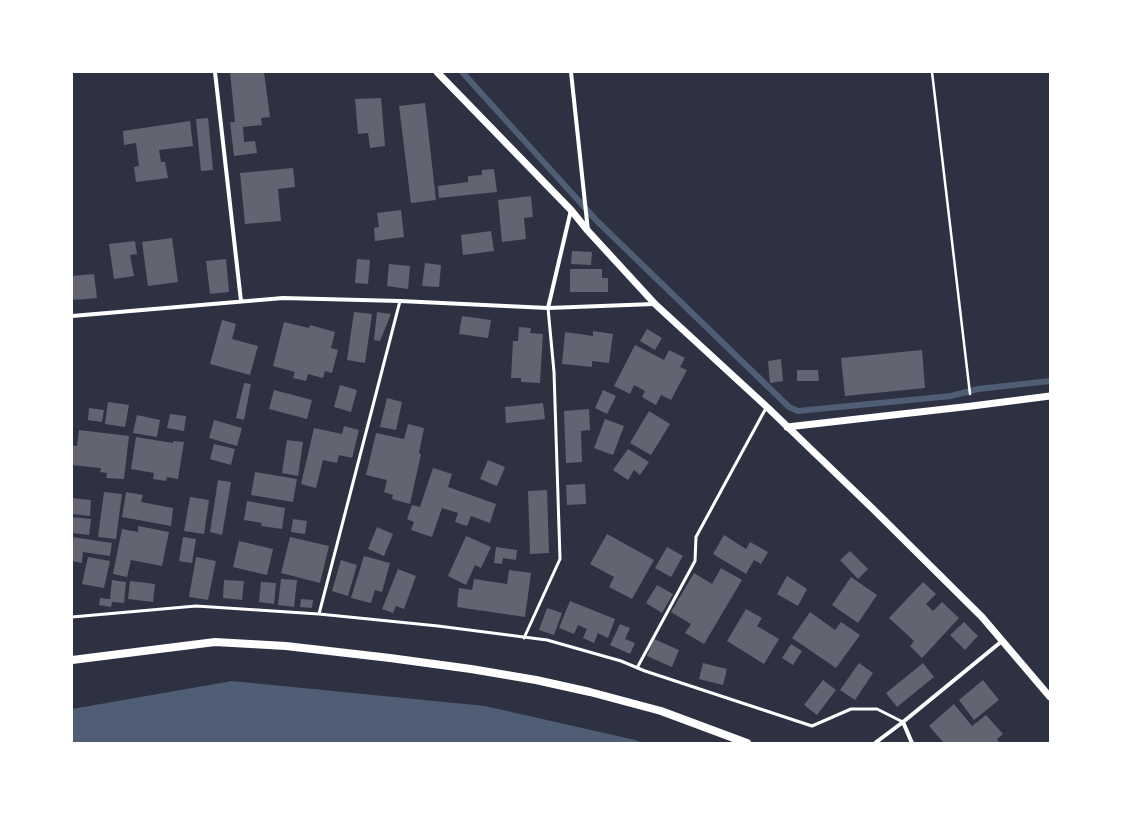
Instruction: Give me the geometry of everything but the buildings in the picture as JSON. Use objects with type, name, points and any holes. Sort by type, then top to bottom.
[{"type":"main road","points":[[72,660],[215,642],[286,646],[390,658],[536,680],[590,692],[662,711],[747,743]]},
{"type":"street","points":[[215,72],[241,301]]},
{"type":"street","points":[[437,72],[571,210],[588,231],[655,304],[767,407],[982,617],[1050,697]]},
{"type":"street","points":[[571,72],[588,231]]},
{"type":"street","points":[[548,308],[571,210]]},
{"type":"street","points":[[72,316],[283,298],[400,301],[548,308],[655,304]]},
{"type":"street","points":[[787,427],[1050,396]]},
{"type":"street","points":[[875,743],[1002,641]]},
{"type":"street","points":[[903,722],[912,743]]},
{"type":"lane","points":[[319,614],[400,301]]},
{"type":"lane","points":[[524,638],[560,559],[554,372],[548,308]]},
{"type":"lane","points":[[637,668],[695,561],[696,537],[767,407]]},
{"type":"lane","points":[[72,617],[196,606],[319,614],[438,626],[547,640],[621,661],[637,668],[812,726],[851,709],[877,709],[903,722]]},
{"type":"path","points":[[932,72],[972,406]]},
{"type":"water","points":[[232,681],[485,706],[643,743],[72,743],[72,709]]},
{"type":"waterway","points":[[462,72],[597,221],[789,407],[798,411],[951,396],[978,389],[1050,381]]}]
